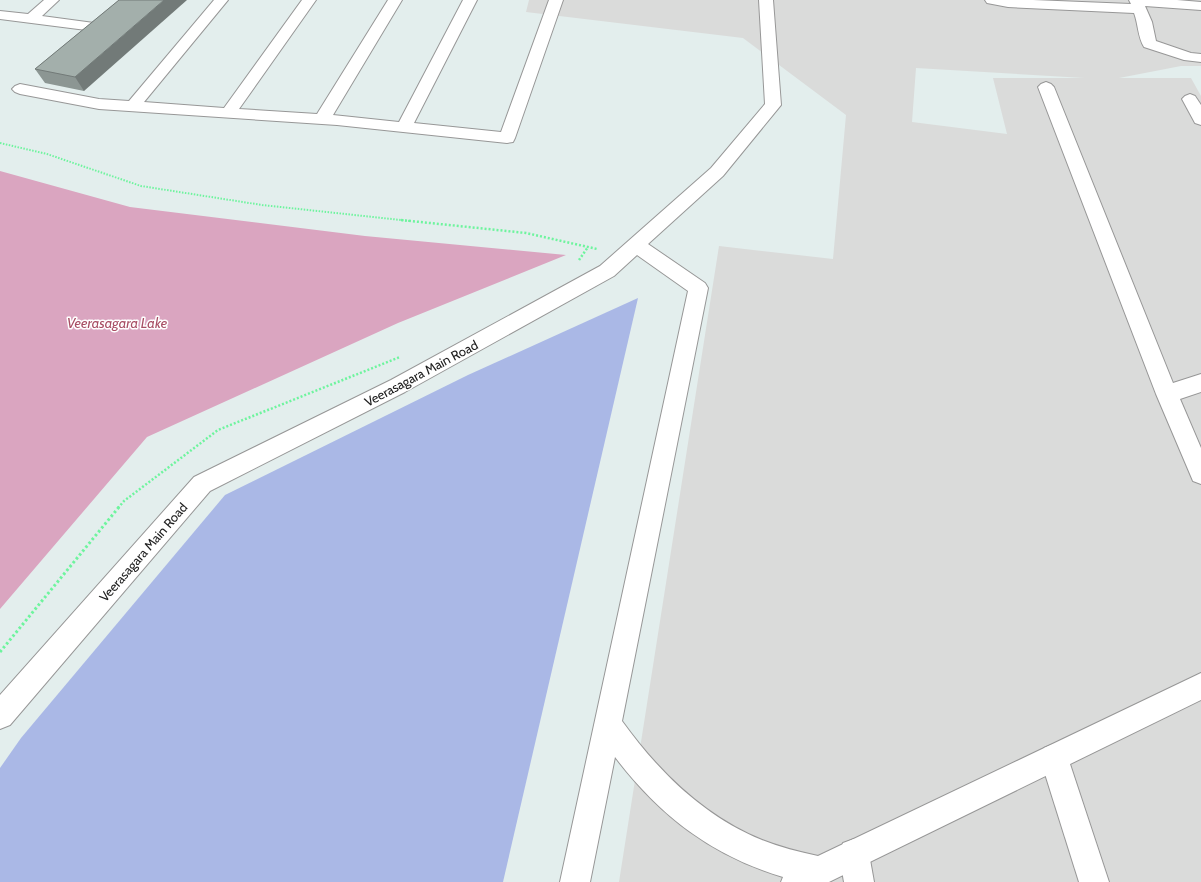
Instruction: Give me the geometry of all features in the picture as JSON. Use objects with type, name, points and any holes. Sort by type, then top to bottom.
[{"type":"street","points":[[31,18],[52,0]]},
{"type":"street","points":[[133,106],[221,0]]},
{"type":"street","points":[[228,113],[309,0]]},
{"type":"street","points":[[322,119],[395,0]]},
{"type":"street","points":[[404,128],[470,0]]},
{"type":"street","points":[[31,79],[20,89],[98,104],[322,119],[507,138],[556,0]]},
{"type":"street","name":"Veerasagara Main Road","points":[[0,715],[202,484],[398,386],[607,271],[717,172],[773,105],[766,0]]},
{"type":"street","points":[[992,0],[1008,3],[1137,3],[1201,6]]},
{"type":"street","points":[[1137,3],[1145,22],[1149,44],[1189,58],[1201,58]]},
{"type":"street","points":[[0,14],[31,18],[100,22],[77,41]]},
{"type":"street","points":[[1046,87],[1167,394],[1201,474]]},
{"type":"street","points":[[1201,100],[1190,99],[1201,120]]},
{"type":"street","points":[[575,882],[698,288],[632,249]]},
{"type":"street","points":[[1167,394],[1201,383]]},
{"type":"street","points":[[608,724],[625,750],[645,774],[668,797],[694,818],[753,852],[785,863],[807,877],[857,868],[1054,758],[1201,686]]},
{"type":"street","points":[[1054,758],[1094,882]]},
{"type":"path","points":[[0,143],[47,154],[141,186],[262,205],[526,233],[602,251],[632,249]]},
{"type":"shaded area","points":[[529,0],[1201,0],[1201,66],[1181,66],[1119,78],[1191,78],[1201,96],[1201,882],[619,882],[719,246],[833,259],[846,115],[743,38],[526,12]],"holes":[[[916,68],[1084,78],[993,78],[1007,134],[912,122]]]},
{"type":"shaded area","points":[[638,298],[503,882],[0,882],[0,768],[21,738],[225,495],[468,375]]},
{"type":"water","name":"Veerasagara Lake","points":[[0,171],[130,207],[365,236],[566,255],[398,323],[147,437],[0,609]]},
{"type":"building","points":[[119,0],[164,0],[75,77],[35,69]]}]
